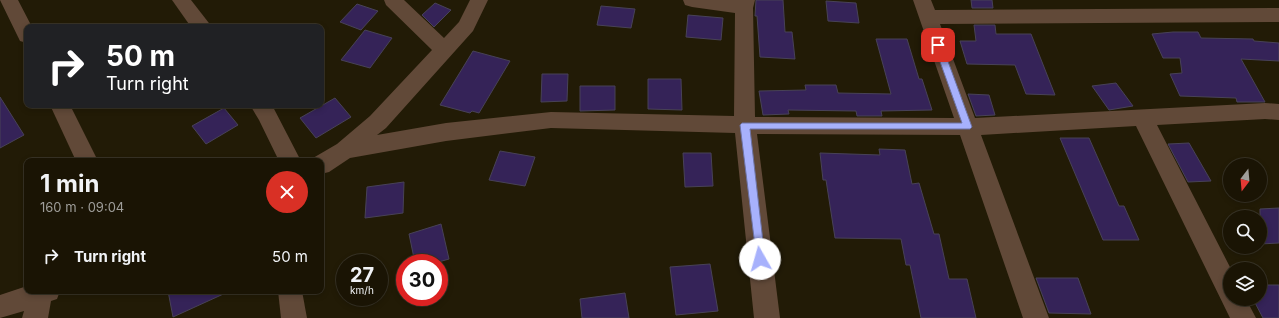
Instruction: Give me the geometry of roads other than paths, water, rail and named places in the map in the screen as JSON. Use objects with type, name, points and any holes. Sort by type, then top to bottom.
[{"type":"street","points":[[9,0],[24,30]]},
{"type":"street","points":[[181,0],[200,24]]},
{"type":"street","points":[[393,0],[444,50]]},
{"type":"street","points":[[324,163],[345,150],[378,122],[466,26],[479,0]]},
{"type":"street","points":[[692,0],[745,4],[745,125],[767,318]]},
{"type":"street","points":[[1036,318],[925,9],[1279,15]]},
{"type":"street","points":[[61,108],[86,158]]},
{"type":"street","points":[[262,108],[288,158]]},
{"type":"street","points":[[345,150],[446,132],[552,120],[745,125],[967,127],[1266,111],[1279,112]]},
{"type":"street","points":[[1143,118],[1223,278]]},
{"type":"street","points":[[0,307],[38,294]]},
{"type":"street","points":[[35,318],[43,294]]},
{"type":"street","points":[[290,294],[294,318]]},
{"type":"street","points":[[1237,306],[1243,318]]}]
